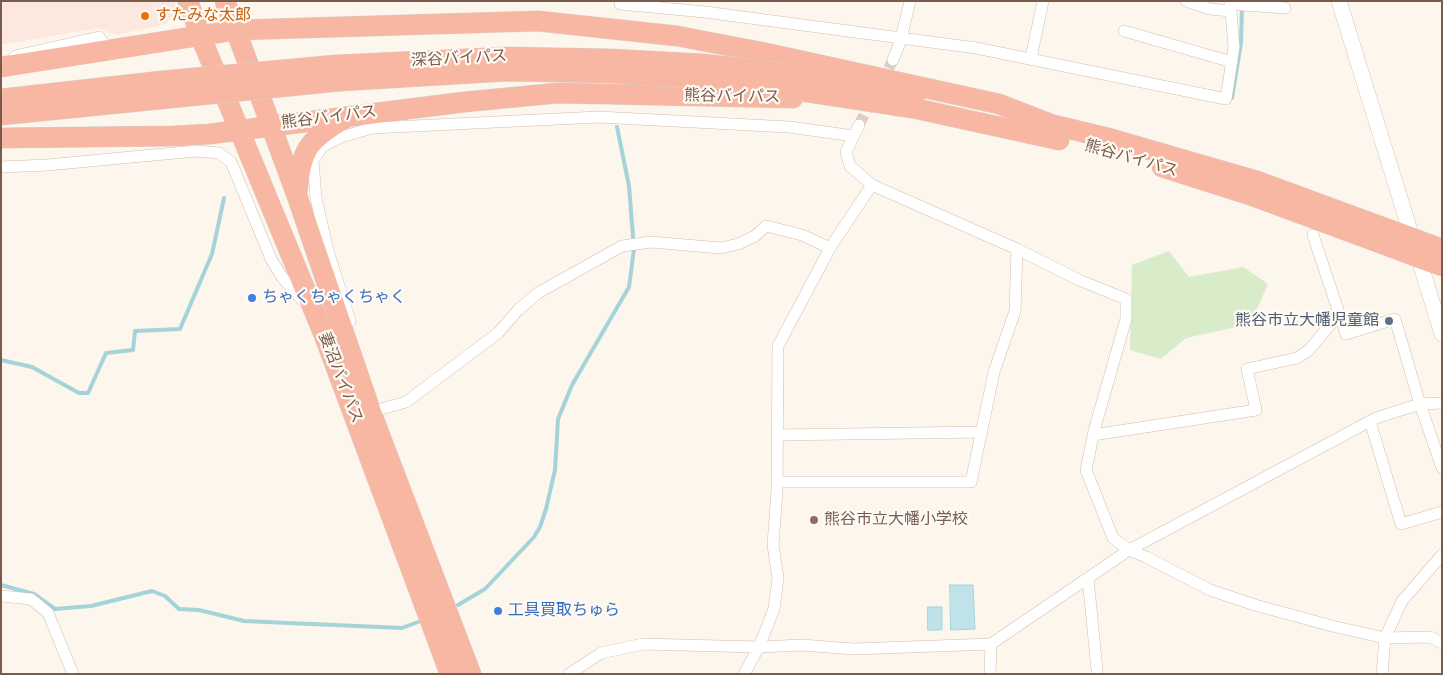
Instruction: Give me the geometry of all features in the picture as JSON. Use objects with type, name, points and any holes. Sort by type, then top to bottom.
[{"type":"highway","name":"妻沼バイパス","points":[[188,1],[200,35],[315,314],[363,415],[471,674]]},
{"type":"highway","name":"妻沼バイパス","points":[[225,1],[347,342],[363,415],[450,674]]},
{"type":"highway","points":[[1,67],[236,30],[538,21],[677,36],[761,52],[999,104],[1048,123]]},
{"type":"highway","name":"深谷バイパス","points":[[1,99],[162,81],[336,65],[507,57],[612,59],[703,64],[782,73],[915,101]]},
{"type":"highway","name":"深谷バイパス","points":[[1,115],[340,81],[508,72],[614,73],[704,79],[915,101]]},
{"type":"highway","name":"熊谷バイパス","points":[[1,138],[174,136],[558,93],[915,101],[1048,123],[1112,139],[1255,189],[1442,250]]},
{"type":"highway","name":"熊谷バイパス","points":[[915,101],[1255,189],[1442,266]]},
{"type":"highway","points":[[296,196],[303,156],[312,142],[322,132],[350,116]]},
{"type":"street","points":[[892,60],[901,39],[910,1]]},
{"type":"street","points":[[1031,58],[1043,1]]},
{"type":"street","points":[[1186,1],[1210,9],[1230,5],[1285,8]]},
{"type":"street","points":[[1339,1],[1442,334]]},
{"type":"street","points":[[620,4],[705,7],[901,39],[976,48],[1226,99],[1234,47],[1230,5]]},
{"type":"street","points":[[1124,31],[1232,62]]},
{"type":"street","points":[[1,59],[99,37],[108,50]]},
{"type":"street","points":[[347,342],[356,338],[328,251],[313,177],[313,161],[322,147],[341,137],[372,128],[599,117],[790,127],[854,136]]},
{"type":"street","points":[[859,125],[846,152],[850,166],[872,185],[1017,249],[1079,280],[1126,299],[1126,319],[1093,435],[1086,470],[1113,538],[1129,550],[1210,590],[1313,621],[1385,638],[1430,637],[1442,643]]},
{"type":"street","points":[[1,167],[48,165],[196,151],[219,153],[231,162],[271,259],[282,278],[315,314]]},
{"type":"street","points":[[744,674],[759,647],[774,609],[778,578],[773,545],[777,482],[778,346],[830,248],[872,185]]},
{"type":"street","points":[[363,415],[406,402],[498,333],[518,310],[538,293],[622,246],[651,242],[721,248],[738,244],[755,236],[766,226],[802,235],[830,248]]},
{"type":"street","points":[[1313,235],[1346,334],[1395,319],[1420,404],[1442,468]]},
{"type":"street","points":[[777,482],[971,482],[994,372],[1015,311],[1017,249]]},
{"type":"street","points":[[1093,435],[1256,410],[1248,369],[1297,358],[1309,350],[1339,314]]},
{"type":"street","points":[[569,674],[601,654],[643,644],[759,647],[802,645],[853,649],[991,644],[1129,550],[1370,421],[1420,404],[1442,403]]},
{"type":"street","points":[[1370,421],[1401,524],[1442,512]]},
{"type":"street","points":[[778,435],[982,432]]},
{"type":"street","points":[[1382,674],[1385,638],[1402,601],[1442,555]]},
{"type":"street","points":[[1088,578],[1097,670]]},
{"type":"street","points":[[1,596],[32,599],[48,613],[73,674]]},
{"type":"street","points":[[990,674],[991,644]]},
{"type":"shaded area","points":[[1,1],[174,1],[177,9],[166,24],[116,35],[98,28],[1,45]]},
{"type":"green space","points":[[1169,251],[1189,277],[1243,267],[1268,284],[1250,324],[1186,338],[1161,359],[1130,350],[1132,265]]},
{"type":"water","points":[[950,585],[973,585],[975,629],[951,630]]},
{"type":"water","points":[[928,607],[942,607],[942,630],[928,630]]},
{"type":"waterway","points":[[1232,98],[1241,43],[1242,6]]},
{"type":"waterway","points":[[458,605],[485,589],[534,537],[540,527],[555,470],[558,419],[572,385],[629,287],[634,249],[629,186],[617,127]]},
{"type":"waterway","points":[[1,360],[32,367],[79,393],[88,393],[106,353],[133,350],[135,331],[180,329],[212,254],[224,198]]},
{"type":"waterway","points":[[1,585],[34,594],[55,609],[91,606],[152,591],[165,596],[179,609],[199,610],[244,621],[402,628],[418,622]]},
{"type":"tunnel","points":[[881,83],[893,60]]},
{"type":"tunnel","points":[[859,125],[873,97]]},
{"type":"place","name":"すたみな太郎","points":[[145,16]]},
{"type":"place","name":"ちゃくちゃくちゃく","points":[[252,298]]},
{"type":"place","name":"熊谷市立大幡児童館","points":[[1389,321]]},
{"type":"place","name":"熊谷市立大幡小学校","points":[[814,520]]},
{"type":"place","name":"工具買取ちゅら","points":[[498,611]]}]
